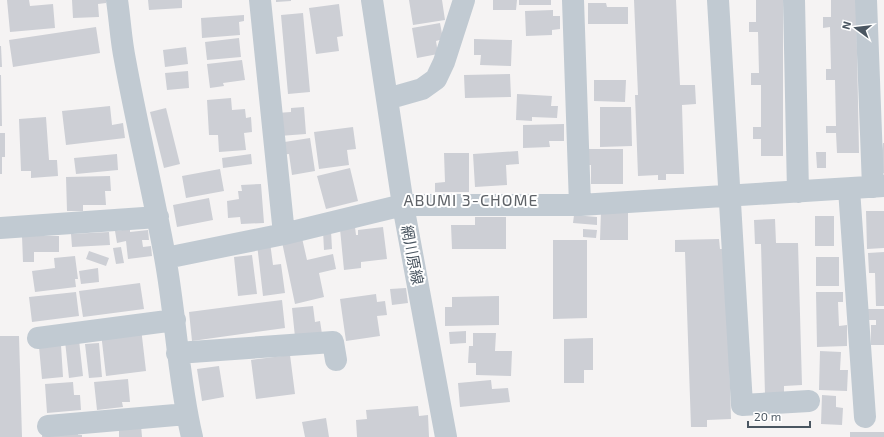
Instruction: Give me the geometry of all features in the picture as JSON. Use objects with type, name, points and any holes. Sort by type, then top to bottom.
[{"type":"street","points":[[117,0],[124,59],[166,258],[175,320],[177,353],[192,437]]},
{"type":"street","points":[[260,0],[284,234]]},
{"type":"street","name":"網川原線","points":[[372,0],[403,205],[446,437]]},
{"type":"street","points":[[387,98],[422,90],[436,79],[444,62],[464,0]]},
{"type":"street","points":[[573,0],[580,205]]},
{"type":"street","points":[[718,0],[742,406],[809,401]]},
{"type":"street","points":[[794,0],[798,192]]},
{"type":"street","points":[[166,258],[284,234],[403,205],[580,205],[878,187],[866,0]]},
{"type":"street","points":[[849,189],[866,417]]},
{"type":"street","points":[[0,228],[158,217]]},
{"type":"street","points":[[38,338],[175,320]]},
{"type":"street","points":[[177,353],[333,342],[336,360]]},
{"type":"street","points":[[48,426],[187,414]]},
{"type":"building","points":[[7,0],[29,0],[30,6],[53,4],[55,28],[10,32]]},
{"type":"building","points":[[72,0],[106,0],[106,3],[98,4],[99,17],[73,18]]},
{"type":"building","points":[[148,0],[182,0],[182,8],[149,10]]},
{"type":"building","points":[[276,0],[291,0],[291,1],[276,2]]},
{"type":"building","points":[[409,0],[442,0],[445,20],[413,25]]},
{"type":"building","points":[[493,0],[517,0],[516,10],[493,10]]},
{"type":"building","points":[[519,0],[551,0],[551,5],[519,5]]},
{"type":"building","points":[[634,0],[676,0],[680,85],[695,85],[696,104],[682,105],[684,174],[666,174],[666,180],[658,180],[658,175],[638,176],[635,95],[638,95]]},
{"type":"building","points":[[756,0],[783,0],[783,156],[761,156],[761,139],[753,139],[753,127],[761,127],[761,85],[751,85],[751,73],[759,73],[758,32],[749,32],[749,22],[756,22]]},
{"type":"building","points":[[831,0],[856,0],[859,153],[837,153],[836,133],[826,133],[826,126],[836,126],[835,80],[826,80],[826,69],[831,69],[830,27],[823,28],[823,17],[831,17]]},
{"type":"building","points":[[588,3],[606,3],[607,7],[628,7],[628,24],[588,24]]},
{"type":"building","points":[[339,4],[343,36],[337,37],[339,51],[316,54],[309,8]]},
{"type":"building","points":[[553,10],[553,16],[560,16],[560,29],[552,30],[552,35],[526,36],[525,11]]},
{"type":"building","points":[[303,13],[310,92],[288,94],[281,15]]},
{"type":"building","points":[[244,15],[244,21],[239,22],[240,35],[202,38],[201,18]]},
{"type":"building","points":[[440,23],[443,39],[436,41],[438,54],[417,58],[412,28]]},
{"type":"building","points":[[96,27],[100,53],[13,67],[9,40]]},
{"type":"building","points":[[239,38],[241,57],[207,60],[205,42]]},
{"type":"building","points":[[474,39],[512,40],[511,66],[480,65],[481,55],[474,55]]},
{"type":"building","points":[[1,46],[2,67],[0,67]]},
{"type":"building","points":[[186,47],[188,64],[165,67],[163,50]]},
{"type":"building","points":[[242,60],[245,80],[223,83],[224,86],[210,88],[207,64]]},
{"type":"building","points":[[188,71],[189,88],[167,90],[165,73]]},
{"type":"building","points":[[510,74],[511,97],[465,98],[464,75]]},
{"type":"building","points":[[1,75],[2,126],[0,126]]},
{"type":"building","points":[[594,80],[626,80],[625,102],[594,101]]},
{"type":"building","points":[[517,94],[552,96],[551,106],[558,106],[557,118],[532,117],[532,121],[516,120]]},
{"type":"building","points":[[231,98],[232,110],[245,109],[246,118],[251,117],[252,132],[244,133],[246,150],[219,152],[218,135],[209,135],[207,100]]},
{"type":"building","points":[[110,106],[112,125],[123,123],[125,138],[66,145],[62,111]]},
{"type":"building","points":[[304,107],[306,134],[279,136],[277,113],[291,112],[291,108]]},
{"type":"building","points":[[600,107],[631,107],[632,146],[600,147]]},
{"type":"building","points":[[166,108],[180,164],[164,168],[150,112]]},
{"type":"building","points":[[46,117],[49,160],[57,160],[58,176],[31,178],[31,171],[21,171],[19,119]]},
{"type":"building","points":[[564,124],[564,141],[549,141],[550,147],[523,148],[523,125]]},
{"type":"building","points":[[353,127],[356,149],[347,150],[349,165],[319,169],[314,132]]},
{"type":"building","points":[[0,133],[5,133],[5,157],[2,157],[2,174],[0,174]]},
{"type":"building","points":[[310,138],[315,171],[292,175],[289,154],[279,155],[278,143]]},
{"type":"building","points":[[883,143],[884,173],[879,173]]},
{"type":"building","points":[[586,149],[623,149],[623,184],[591,184],[591,165],[586,165]]},
{"type":"building","points":[[518,151],[519,164],[506,165],[507,185],[475,187],[473,154]]},
{"type":"building","points":[[816,152],[826,152],[826,168],[817,168]]},
{"type":"building","points":[[444,153],[469,153],[469,192],[435,192],[435,183],[445,182]]},
{"type":"building","points":[[117,154],[118,170],[76,174],[74,158]]},
{"type":"building","points":[[251,154],[252,164],[223,168],[222,158]]},
{"type":"building","points":[[350,168],[358,201],[326,209],[317,176]]},
{"type":"building","points":[[220,169],[224,191],[186,198],[182,176]]},
{"type":"building","points":[[110,176],[111,191],[105,191],[106,205],[83,205],[83,211],[67,211],[66,177]]},
{"type":"building","points":[[261,184],[264,223],[241,224],[240,217],[228,218],[227,201],[239,199],[238,191],[242,191],[241,185]]},
{"type":"building","points":[[209,198],[213,220],[177,227],[173,205]]},
{"type":"building","points":[[601,211],[628,211],[628,240],[600,240]]},
{"type":"building","points":[[866,211],[884,211],[884,248],[867,249]]},
{"type":"building","points":[[574,215],[597,217],[597,225],[573,223]]},
{"type":"building","points":[[815,216],[834,216],[834,246],[815,246]]},
{"type":"building","points":[[475,217],[506,217],[506,249],[452,249],[451,225],[475,225]]},
{"type":"building","points":[[775,219],[776,243],[798,243],[802,385],[784,386],[784,394],[765,395],[761,244],[755,244],[754,220]]},
{"type":"building","points":[[355,227],[356,235],[358,235],[358,230],[383,227],[387,259],[361,262],[361,268],[344,270],[340,229]]},
{"type":"building","points":[[130,229],[130,232],[148,230],[149,240],[142,240],[143,247],[151,246],[152,256],[128,259],[126,241],[117,243],[115,231]]},
{"type":"building","points":[[583,229],[597,230],[596,238],[583,237]]},
{"type":"building","points":[[323,231],[331,231],[332,249],[324,250]]},
{"type":"building","points":[[109,232],[110,245],[72,247],[71,234]]},
{"type":"building","points":[[22,236],[59,236],[59,252],[34,252],[34,262],[23,262]]},
{"type":"building","points":[[302,238],[307,260],[333,254],[336,269],[319,273],[324,297],[295,304],[282,242]]},
{"type":"building","points":[[719,239],[720,249],[726,249],[731,419],[707,420],[707,427],[691,427],[685,252],[675,252],[675,240]]},
{"type":"building","points":[[553,240],[587,240],[587,318],[553,319]]},
{"type":"building","points":[[270,242],[273,265],[281,264],[285,293],[263,296],[257,244]]},
{"type":"building","points":[[121,247],[124,263],[116,264],[113,248]]},
{"type":"building","points":[[89,251],[109,258],[106,266],[86,259]]},
{"type":"building","points":[[884,252],[884,306],[876,306],[875,273],[869,273],[868,253]]},
{"type":"building","points":[[252,255],[257,294],[238,296],[234,257]]},
{"type":"building","points":[[75,256],[78,279],[75,279],[76,287],[35,292],[32,271],[55,268],[54,258]]},
{"type":"building","points":[[816,257],[839,257],[839,286],[816,286]]},
{"type":"building","points":[[98,268],[99,282],[81,284],[79,271]]},
{"type":"building","points":[[140,283],[144,309],[83,317],[79,291]]},
{"type":"building","points":[[406,288],[408,303],[392,305],[390,289]]},
{"type":"building","points":[[76,292],[79,316],[32,322],[29,297]]},
{"type":"building","points":[[816,292],[843,292],[843,302],[838,302],[839,326],[847,325],[847,346],[817,347]]},
{"type":"building","points":[[376,294],[377,302],[385,301],[387,315],[377,316],[380,336],[346,341],[340,299]]},
{"type":"building","points":[[499,296],[499,325],[445,326],[445,307],[452,307],[452,297]]},
{"type":"building","points":[[282,300],[285,328],[192,341],[189,312]]},
{"type":"building","points":[[313,306],[315,322],[320,321],[322,334],[295,337],[292,308]]},
{"type":"building","points":[[868,309],[884,309],[884,345],[871,345],[871,325],[876,325],[876,320],[868,320]]},
{"type":"building","points":[[141,328],[146,371],[106,376],[101,333]]},
{"type":"building","points":[[466,331],[466,343],[450,344],[449,332]]},
{"type":"building","points":[[473,333],[496,333],[495,351],[512,351],[511,376],[476,375],[476,363],[468,363],[469,346],[473,346]]},
{"type":"building","points":[[0,336],[19,336],[22,437],[0,437]]},
{"type":"building","points":[[593,338],[593,370],[584,370],[584,383],[564,383],[564,339]]},
{"type":"building","points":[[79,340],[83,376],[69,378],[65,341]]},
{"type":"building","points":[[99,343],[102,377],[89,378],[85,344]]},
{"type":"building","points":[[61,345],[63,377],[42,379],[39,347]]},
{"type":"building","points":[[820,351],[841,352],[840,370],[848,370],[847,391],[819,390]]},
{"type":"building","points":[[290,355],[295,394],[256,399],[251,360]]},
{"type":"building","points":[[219,366],[224,397],[202,401],[197,369]]},
{"type":"building","points":[[128,379],[130,402],[122,402],[123,407],[97,410],[94,382]]},
{"type":"building","points":[[491,380],[492,389],[508,388],[510,402],[460,407],[458,383]]},
{"type":"building","points":[[73,382],[74,395],[80,395],[81,410],[47,413],[45,384]]},
{"type":"building","points":[[822,395],[836,396],[836,407],[843,408],[842,425],[821,424]]},
{"type":"building","points":[[418,406],[419,416],[428,415],[429,437],[357,437],[356,420],[367,419],[366,410]]},
{"type":"building","points":[[326,418],[329,437],[305,437],[302,422]]},
{"type":"building","points":[[141,425],[142,437],[119,437],[119,426]]},
{"type":"building","points":[[78,429],[78,435],[82,435],[82,437],[42,437],[42,430]]},
{"type":"building","points":[[850,432],[884,432],[884,437],[850,437]]},
{"type":"district","name":"ABUMI 3-CHOME","points":[[471,200]]}]
